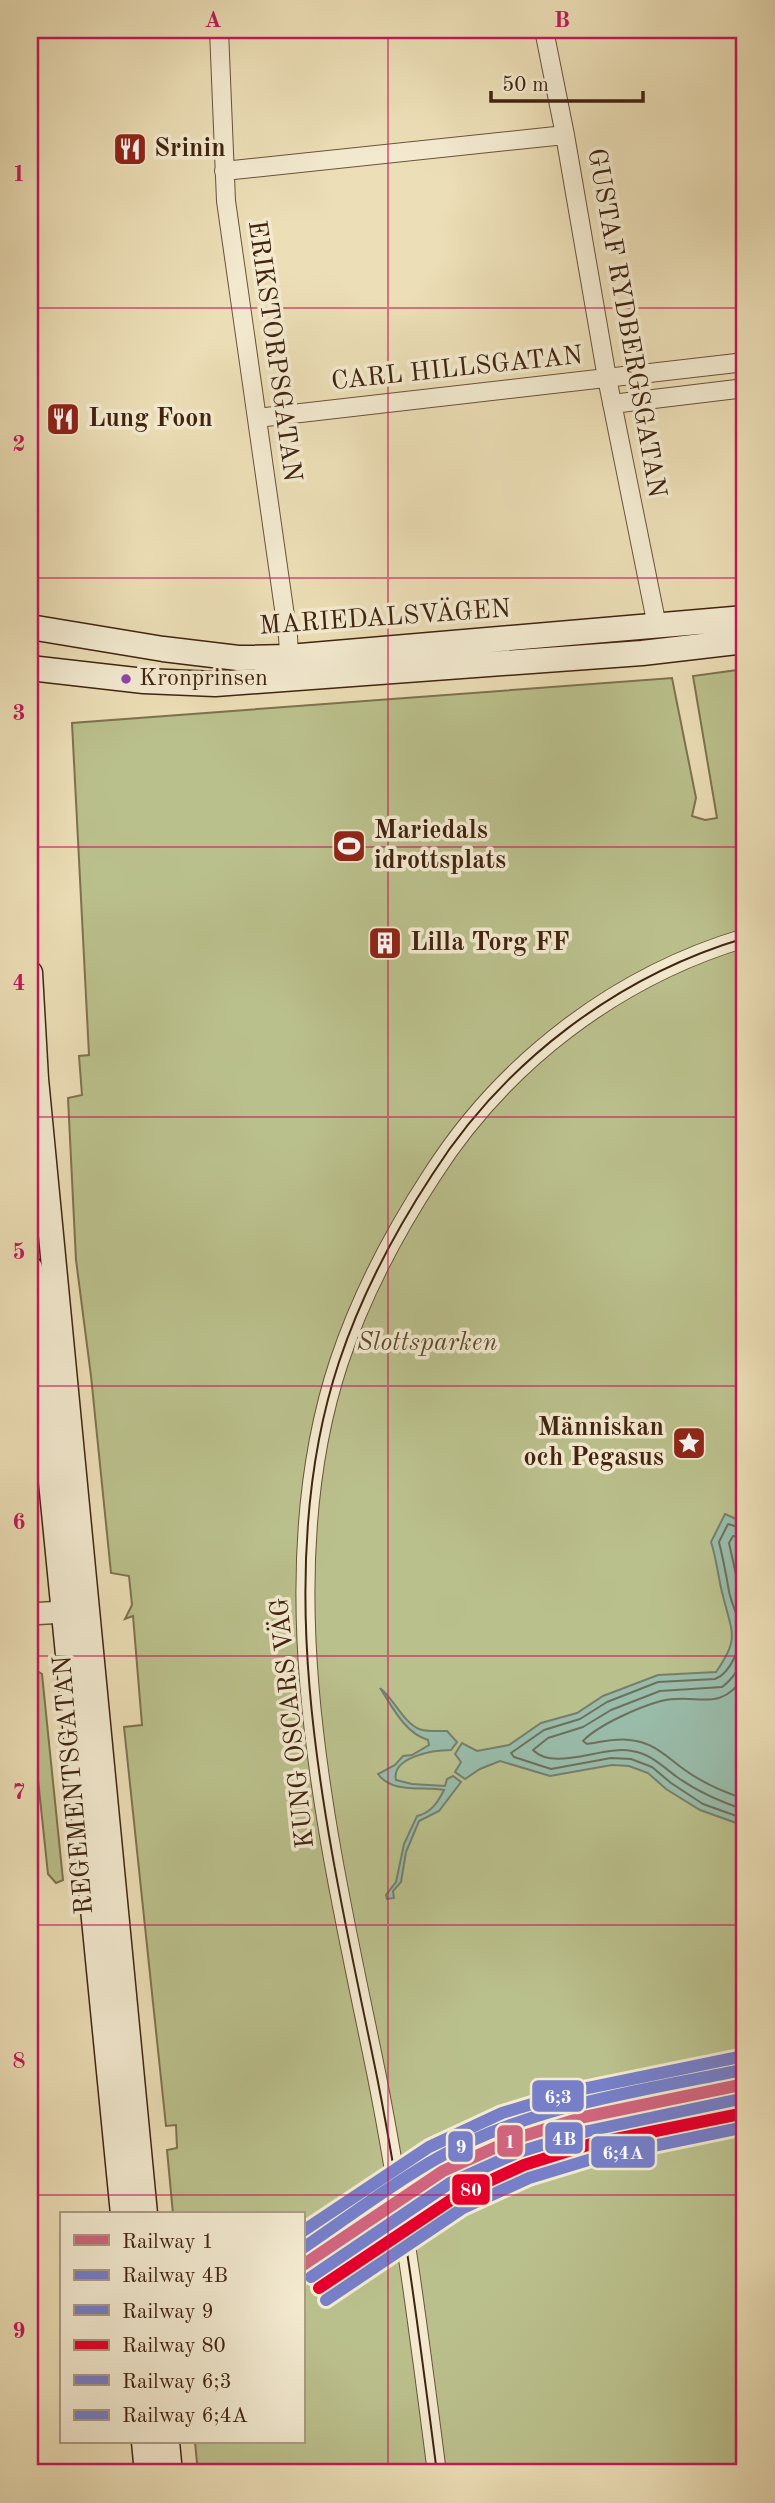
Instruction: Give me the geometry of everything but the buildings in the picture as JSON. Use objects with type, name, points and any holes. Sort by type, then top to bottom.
[{"type":"main road","name":"MARIEDALSVÄGEN","points":[[30,668],[180,684],[289,668],[745,618]]},
{"type":"main road","name":"MARIEDALSVÄGEN","points":[[30,626],[289,668],[642,653],[745,641]]},
{"type":"main road","name":"REGEMENTSGATAN","points":[[30,973],[75,1611],[123,2212]]},
{"type":"main road","name":"REGEMENTSGATAN","points":[[30,1268],[75,1611],[145,2212]]},
{"type":"main road","points":[[144,2444],[147,2473]]},
{"type":"main road","points":[[167,2444],[170,2473]]},
{"type":"street","name":"ERIKSTORPSGATAN","points":[[219,30],[226,201],[288,637],[289,668]]},
{"type":"street","name":"GUSTAF RYDBERGSGATAN","points":[[544,30],[607,378],[657,626]]},
{"type":"street","points":[[224,171],[565,135]]},
{"type":"street","name":"CARL HILLSGATAN","points":[[257,418],[745,362]]},
{"type":"street","points":[[612,404],[745,388]]},
{"type":"street","name":"KUNG OSCARS VÄG","points":[[437,2473],[395,2174],[336,1877],[315,1727],[308,1657],[306,1576],[308,1525],[318,1445],[339,1364],[378,1270],[424,1186],[460,1133],[538,1051],[632,985],[710,950],[745,938]]},
{"type":"street","points":[[30,1614],[75,1611]]},
{"type":"green space","name":"Slottsparken","points":[[745,669],[745,2091],[736,2125],[745,2128],[745,2473],[198,2473],[195,2444],[304,2444],[304,2212],[173,2212],[167,2150],[177,2148],[176,2125],[166,2126],[124,1727],[142,1725],[133,1616],[125,1619],[132,1605],[129,1576],[111,1573],[76,1260],[68,1098],[82,1095],[79,1056],[89,1055],[72,723],[672,678],[696,798],[692,816],[705,820],[717,818],[693,676]]},
{"type":"green space","points":[[34,1669],[42,1674],[63,1880],[56,1883],[48,1874],[30,1704],[30,1672]]},
{"type":"water","points":[[725,1514],[745,1523],[745,1826],[700,1810],[666,1789],[648,1773],[629,1766],[612,1765],[550,1776],[500,1761],[465,1779],[455,1772],[461,1762],[455,1754],[462,1743],[477,1751],[509,1745],[541,1723],[577,1713],[603,1696],[658,1675],[716,1672],[728,1651],[732,1635],[711,1542]]},
{"type":"water","points":[[380,1688],[413,1726],[425,1731],[447,1731],[457,1742],[451,1750],[425,1753],[407,1760],[396,1772],[396,1780],[445,1786],[447,1779],[453,1776],[461,1782],[439,1811],[419,1821],[406,1852],[401,1882],[393,1891],[394,1898],[387,1899],[386,1895],[396,1882],[404,1844],[417,1816],[434,1806],[444,1790],[400,1787],[384,1780],[378,1774],[395,1765],[403,1756],[412,1755],[429,1745],[428,1740],[406,1726]]},
{"type":"tram line","points":[[437,2473],[395,2176],[341,1902],[313,1720],[306,1628],[307,1537],[317,1448],[339,1362],[368,1289],[405,1219],[461,1134],[493,1096],[529,1060],[568,1028],[652,975],[698,954],[745,938]]},
{"type":"rail line","name":"6;3","points":[[304,2230],[429,2147],[502,2113],[578,2090],[739,2057]]},
{"type":"rail line","name":"9","points":[[304,2247],[419,2169],[472,2141],[509,2126],[585,2102],[742,2070]]},
{"type":"rail line","name":"1","points":[[304,2264],[443,2171],[514,2139],[584,2117],[745,2084]]},
{"type":"rail line","name":"4B","points":[[311,2277],[450,2183],[519,2152],[588,2131],[745,2098]]},
{"type":"rail line","name":"80","points":[[319,2288],[457,2196],[524,2165],[591,2144],[745,2113]]},
{"type":"rail line","name":"6;4A","points":[[326,2300],[463,2208],[529,2178],[595,2158],[745,2127]]},
{"type":"place","name":"Srinin","points":[[130,149]]},
{"type":"place","name":"Lung Foon","points":[[63,419]]},
{"type":"place","name":"Kronprinsen","points":[[126,679]]},
{"type":"place","name":"Mariedals idrottsplats","points":[[349,846]]},
{"type":"place","name":"Lilla Torg FF","points":[[385,943]]},
{"type":"place","name":"Människan och Pegasus","points":[[689,1443]]}]
